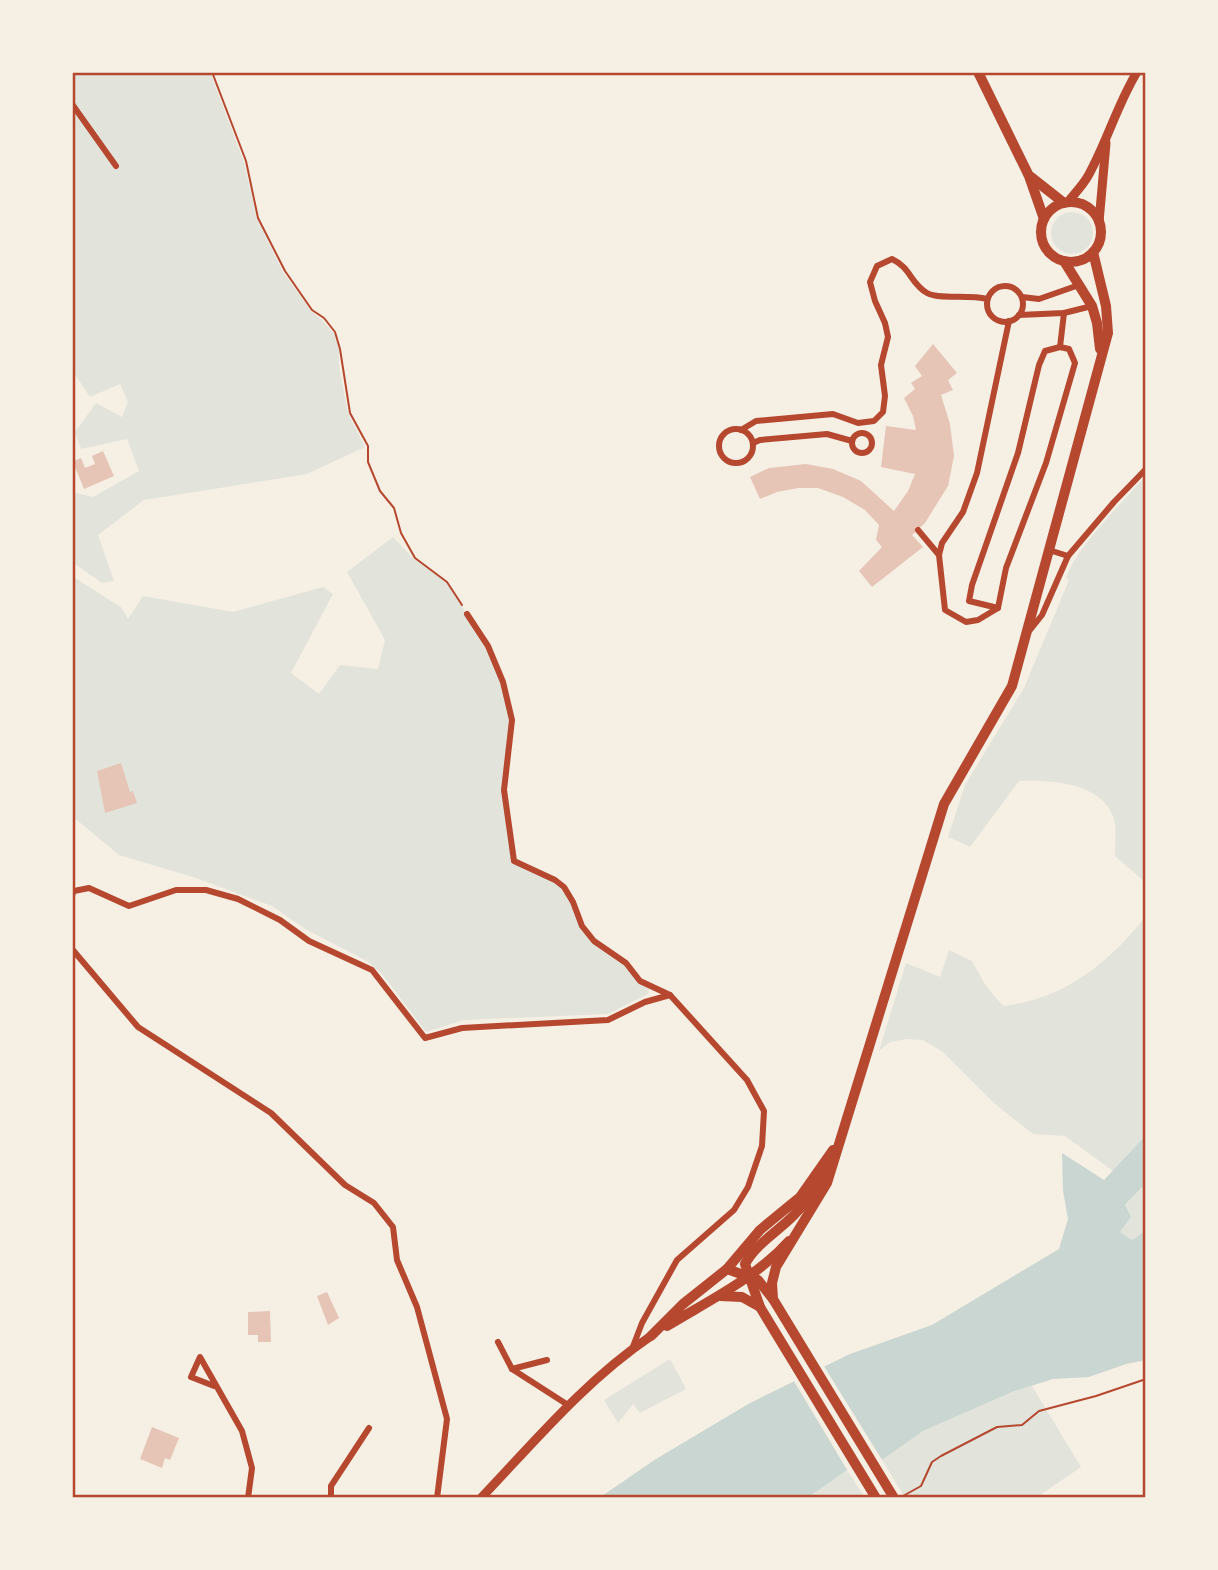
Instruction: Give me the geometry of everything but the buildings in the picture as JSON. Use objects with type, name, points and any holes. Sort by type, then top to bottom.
[{"type":"main road","points":[[978,72],[1029,176],[1044,219]]},
{"type":"main road","points":[[1066,202],[1087,178],[1107,137],[1130,72]]},
{"type":"main road","points":[[1123,95],[1137,72]]},
{"type":"main road","points":[[1099,222],[1090,209],[1076,202],[1055,206],[1044,219],[1044,245],[1064,261],[1080,260],[1093,252],[1100,238],[1099,222],[1107,137]]},
{"type":"main road","points":[[1029,176],[1066,202]]},
{"type":"main road","points":[[773,1299],[773,1275],[827,1183],[944,804],[1012,686],[1108,333],[1106,306],[1093,252]]},
{"type":"main road","points":[[1064,261],[1092,306],[1101,355]]},
{"type":"main road","points":[[651,1336],[683,1304],[727,1269],[760,1230],[800,1197],[840,1140]]},
{"type":"main road","points":[[840,1140],[822,1179],[809,1198],[751,1253],[745,1264],[760,1307],[876,1498]]},
{"type":"main road","points":[[481,1498],[568,1405],[632,1349],[716,1297],[772,1258],[801,1228]]},
{"type":"main road","points":[[727,1269],[758,1280],[773,1299],[897,1498]]},
{"type":"main road","points":[[716,1297],[742,1297],[760,1307]]},
{"type":"street","points":[[72,104],[116,166]]},
{"type":"street","points":[[741,430],[749,435],[753,443],[752,453],[745,461],[735,464],[725,460],[719,451],[720,440],[726,432],[741,430],[756,421],[833,414],[858,423],[874,421],[883,412],[885,396],[881,365],[888,337],[870,282],[877,266],[892,259],[904,265],[914,281],[928,294],[947,298],[973,296],[987,299]]},
{"type":"street","points":[[1019,315],[1023,303],[1015,288],[1004,285],[993,289],[987,299],[988,312],[1003,322],[1019,315],[1064,313],[1092,306]]},
{"type":"street","points":[[1022,298],[1039,299],[1079,285]]},
{"type":"street","points":[[1060,346],[1064,313]]},
{"type":"street","points":[[998,608],[969,601],[972,585],[1018,453],[1039,365],[1045,351],[1060,346],[1069,349],[1075,363],[1046,463],[1006,568],[998,608],[978,620],[966,622],[945,610],[939,555],[942,543],[962,512],[977,473],[1009,321]]},
{"type":"street","points":[[753,443],[760,440],[827,434],[852,441]]},
{"type":"street","points":[[1028,632],[1042,615],[1068,556],[1146,469]]},
{"type":"street","points":[[919,530],[939,555]]},
{"type":"street","points":[[1049,551],[1068,556]]},
{"type":"street","points":[[467,614],[488,646],[503,682],[512,720],[504,790],[514,861],[564,887],[582,926],[594,942],[626,963],[640,981],[670,995],[747,1080],[764,1111],[762,1146],[748,1187],[734,1210],[677,1260],[642,1323],[632,1349]]},
{"type":"street","points":[[72,895],[74,891],[89,888],[129,906],[176,890],[206,890],[238,899],[279,920],[309,941],[372,971],[425,1038],[462,1028],[608,1020],[645,1002],[670,995]]},
{"type":"street","points":[[72,948],[138,1027],[271,1112],[345,1185],[374,1203],[393,1227],[397,1260],[417,1307],[447,1419],[438,1498]]},
{"type":"street","points":[[498,1342],[512,1369],[568,1405]]},
{"type":"street","points":[[214,1386],[191,1377],[200,1357],[214,1386],[242,1431],[252,1468],[248,1498]]},
{"type":"street","points":[[512,1369],[547,1360]]},
{"type":"street","points":[[331,1498],[331,1486],[369,1429]]},
{"type":"path","points":[[212,72],[246,161],[258,218],[285,271],[312,310],[324,318],[335,332],[350,413],[368,446],[368,462],[380,491],[394,508],[401,533],[415,558],[447,582],[467,614]]},
{"type":"path","points":[[897,1498],[921,1486],[932,1462],[989,1430],[1003,1425],[1022,1426],[1039,1411],[1146,1379]]},
{"type":"shaded area","points":[[72,72],[210,72],[244,162],[257,219],[283,272],[311,311],[334,334],[339,349],[339,366],[348,413],[365,447],[307,474],[144,500],[98,535],[114,581],[102,583],[72,562],[72,492],[93,497],[139,471],[127,439],[81,449],[75,432],[96,403],[122,417],[128,402],[120,384],[90,397],[72,370]]},
{"type":"shaded area","points":[[1072,212],[1087,218],[1093,233],[1087,248],[1072,254],[1057,248],[1051,233],[1057,218]]},
{"type":"shaded area","points":[[1146,475],[1146,883],[1115,856],[1114,820],[1106,805],[1097,796],[1072,785],[1019,781],[970,847],[948,837],[965,785],[1024,688],[1069,580],[1066,578],[1072,565],[1090,538]]},
{"type":"shaded area","points":[[393,537],[415,560],[447,582],[487,647],[502,682],[511,720],[503,790],[514,861],[564,887],[582,927],[626,964],[649,988],[648,994],[608,1014],[464,1020],[426,1032],[382,974],[367,961],[307,930],[272,906],[193,877],[119,855],[72,816],[72,576],[122,608],[128,619],[143,596],[233,612],[323,587],[333,594],[291,673],[319,694],[340,665],[378,669],[385,640],[347,572]]},
{"type":"shaded area","points":[[1146,916],[1146,1135],[1113,1171],[1065,1136],[1033,1134],[995,1104],[943,1052],[923,1040],[890,1042],[879,1051],[906,963],[940,977],[949,950],[972,961],[986,986],[1003,1006],[1025,1002],[1046,996],[1084,976],[1117,949]]},
{"type":"shaded area","points":[[1146,1135],[1146,1183],[1125,1205],[1131,1217],[1120,1232],[1132,1240],[1146,1230],[1146,1360],[1089,1377],[1053,1379],[1012,1392],[923,1431],[882,1460],[847,1470],[807,1498],[599,1498],[656,1459],[750,1403],[850,1354],[932,1325],[1059,1249],[1068,1219],[1063,1191],[1062,1153],[1104,1180]]},
{"type":"shaded area","points":[[1146,1183],[1146,1230],[1132,1240],[1120,1232],[1131,1217],[1125,1206]]},
{"type":"shaded area","points":[[670,1359],[686,1389],[640,1413],[633,1404],[618,1423],[604,1400]]},
{"type":"shaded area","points":[[1032,1386],[1081,1467],[1036,1498],[905,1498],[882,1460],[923,1431]]},
{"type":"shaded area","points":[[847,1470],[865,1498],[807,1498],[809,1495]]},
{"type":"pier","points":[[822,1363],[884,1463],[849,1473],[792,1378]]}]
